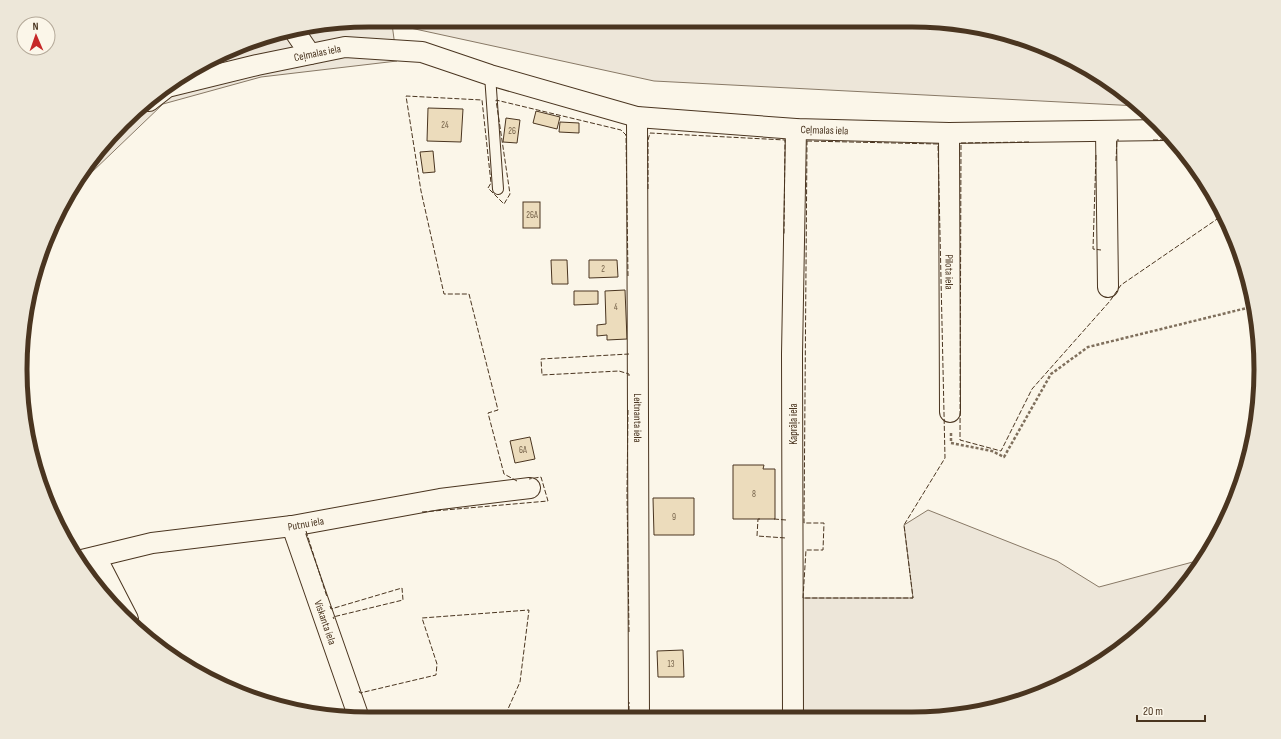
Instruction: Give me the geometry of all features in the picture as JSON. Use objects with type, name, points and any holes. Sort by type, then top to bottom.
[{"type":"street","points":[[297,35],[310,54]]},
{"type":"street","name":"Ceļmalas iela","points":[[181,83],[257,65],[345,47],[422,52],[490,75],[637,117],[796,129],[949,133],[1157,130]]},
{"type":"street","name":"Leitnanta iela","points":[[637,117],[639,712]]},
{"type":"street","name":"Kaprāļa iela","points":[[793,712],[792,354],[796,129]]},
{"type":"street","points":[[1106,131],[1108,287]]},
{"type":"street","name":"Pilota iela","points":[[949,133],[950,412]]},
{"type":"street","name":"Putnu iela","points":[[89,559],[152,543],[292,526],[440,499],[530,488]]},
{"type":"street","name":"Viskanta iela","points":[[292,526],[357,711]]},
{"type":"street","points":[[89,559],[114,597]]},
{"type":"lane","points":[[490,75],[498,189]]},
{"type":"path","points":[[951,443],[992,451],[1004,457],[1051,374],[1088,347],[1248,308]]},
{"type":"shaded area","points":[[392,27],[397,61],[261,77],[163,104],[91,173],[80,187],[98,161],[127,127],[179,85],[218,62],[259,45],[303,34],[347,28]]},
{"type":"shaded area","points":[[406,27],[912,27],[956,30],[1000,39],[1043,53],[1083,73],[1129,106],[654,81]]},
{"type":"shaded area","points":[[928,510],[1057,561],[1099,587],[1195,561],[1154,612],[1120,641],[1083,666],[1043,686],[1000,700],[956,709],[912,712],[803,712],[803,598],[913,598],[904,525]]},
{"type":"building","points":[[428,108],[463,109],[461,142],[427,141]]},
{"type":"building","points":[[536,111],[560,117],[557,129],[533,123]]},
{"type":"building","points":[[506,118],[520,120],[517,143],[503,142]]},
{"type":"building","points":[[560,122],[579,123],[579,133],[559,132]]},
{"type":"building","points":[[433,151],[435,172],[423,173],[420,152]]},
{"type":"building","points":[[523,202],[540,202],[540,228],[523,228]]},
{"type":"building","points":[[551,260],[567,260],[568,284],[552,284]]},
{"type":"building","points":[[589,260],[617,260],[618,277],[589,278]]},
{"type":"building","points":[[625,290],[627,339],[607,340],[607,335],[597,336],[597,325],[606,324],[605,291]]},
{"type":"building","points":[[574,291],[598,291],[598,304],[574,305]]},
{"type":"building","points":[[530,437],[535,459],[515,463],[510,441]]},
{"type":"building","points":[[733,465],[764,465],[763,469],[775,469],[775,519],[733,519]]},
{"type":"building","points":[[653,498],[694,498],[694,535],[654,535]]},
{"type":"building","points":[[683,650],[684,677],[658,677],[657,651]]},
{"type":"fence","points":[[517,481],[504,474],[488,413],[498,410],[469,294],[444,294],[421,191],[406,96],[482,100],[491,183],[488,188],[504,204],[510,194],[496,100],[621,130],[626,135],[628,276]]},
{"type":"fence","points":[[648,189],[648,140],[650,133],[785,140],[784,235]]},
{"type":"fence","points":[[1116,161],[1117,140],[1119,140]]},
{"type":"fence","points":[[1153,140],[1165,140]]},
{"type":"fence","points":[[807,141],[938,144],[945,458],[904,525],[913,598],[803,598],[806,550],[823,550],[824,523],[804,523],[807,141]]},
{"type":"fence","points":[[1029,142],[961,143],[960,440],[1001,451],[1032,389],[1110,301],[1121,285],[1219,218]]},
{"type":"fence","points":[[1096,155],[1093,249],[1101,250]]},
{"type":"fence","points":[[629,354],[541,359],[542,375],[619,371],[629,374],[629,376]]},
{"type":"fence","points":[[628,410],[627,494],[629,632]]},
{"type":"fence","points":[[422,512],[548,501],[541,477],[529,479]]},
{"type":"fence","points":[[760,519],[758,519],[757,536],[786,538]]},
{"type":"fence","points":[[774,519],[786,519]]},
{"type":"fence","points":[[306,531],[327,597]]},
{"type":"fence","points":[[330,606],[331,609],[402,588],[403,600],[333,617],[334,619]]},
{"type":"fence","points":[[359,691],[360,693],[436,675],[437,664],[422,618],[529,610],[520,682],[507,712]]},
{"type":"fence","points":[[629,702],[629,712]]}]
